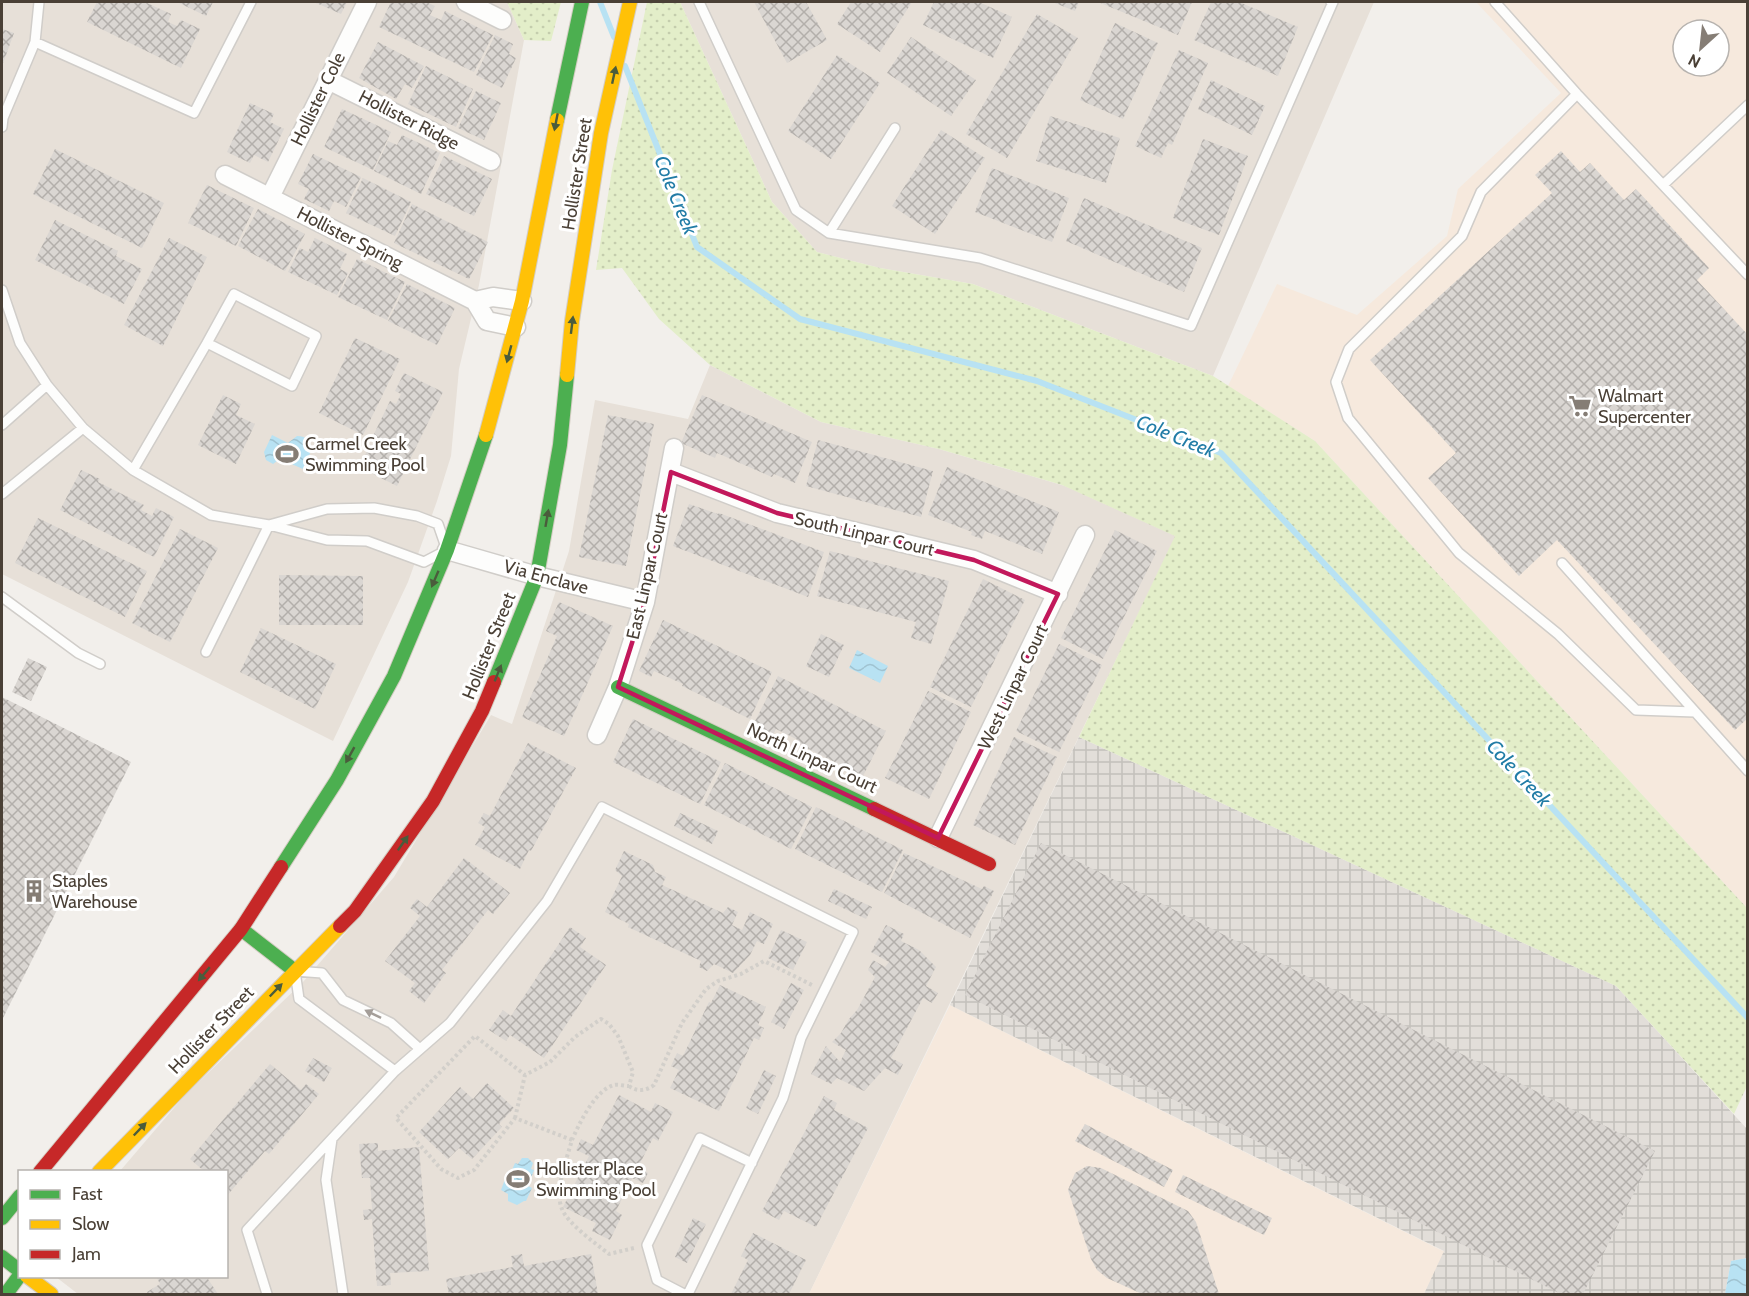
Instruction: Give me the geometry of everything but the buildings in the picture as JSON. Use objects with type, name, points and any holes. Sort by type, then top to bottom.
[{"type":"main road","name":"Hollister Street","points":[[42,1170],[241,929],[336,780],[388,686],[447,550],[491,419],[522,301],[567,65],[582,2]]},
{"type":"main road","name":"Hollister Street","points":[[101,1170],[355,911],[433,801],[482,711],[537,576],[560,445],[572,321],[601,133],[630,2]]},
{"type":"main road","name":"North Linpar Court","points":[[618,687],[989,864]]},
{"type":"main road","points":[[241,929],[295,971]]},
{"type":"main road","points":[[2,1218],[18,1198]]},
{"type":"main road","points":[[2,1257],[18,1269]]},
{"type":"main road","points":[[6,1294],[18,1278]]},
{"type":"main road","points":[[30,1278],[51,1294]]},
{"type":"street","name":"Hollister Cole","points":[[270,197],[367,2]]},
{"type":"street","points":[[466,2],[502,20]]},
{"type":"street","name":"Hollister Ridge","points":[[328,80],[491,161]]},
{"type":"street","name":"Hollister Spring","points":[[225,175],[475,301],[487,321],[516,327]]},
{"type":"street","points":[[475,301],[493,297],[522,301]]},
{"type":"street","name":"East Linpar Court","points":[[597,735],[618,687],[645,602],[674,448]]},
{"type":"street","name":"South Linpar Court","points":[[671,472],[777,513],[974,560],[1058,594]]},
{"type":"street","name":"West Linpar Court","points":[[938,838],[1085,535]]},
{"type":"street","name":"Via Enclave","points":[[447,550],[537,576],[645,602]]},
{"type":"lane","points":[[2,121],[35,42],[39,2]]},
{"type":"lane","points":[[35,42],[194,113],[251,2]]},
{"type":"lane","points":[[699,2],[796,210],[829,233],[980,258],[1191,326],[1333,2],[1331,2]]},
{"type":"lane","points":[[1495,2],[1577,94],[1748,274]]},
{"type":"lane","points":[[1577,94],[1481,192],[1462,236],[1348,349],[1336,382],[1348,418],[1459,553],[1558,634],[1636,710],[1695,712]]},
{"type":"lane","points":[[1663,185],[1748,105]]},
{"type":"lane","points":[[829,233],[895,128]]},
{"type":"lane","points":[[2,290],[20,343],[47,385],[83,428],[133,470],[211,515],[269,525],[327,540],[367,541],[424,562],[447,550],[438,524],[417,516],[374,508],[327,509],[269,525],[206,652]]},
{"type":"lane","points":[[133,470],[234,294],[316,336],[292,386],[207,343]]},
{"type":"lane","points":[[2,424],[47,385]]},
{"type":"lane","points":[[2,494],[83,428]]},
{"type":"lane","points":[[1562,563],[1748,771]]},
{"type":"lane","points":[[2,597],[78,653],[100,664]]},
{"type":"lane","points":[[267,1294],[247,1230],[395,1071],[450,1023],[547,901],[602,807],[853,932],[801,1038],[783,1098],[752,1163],[686,1294],[657,1280],[647,1245],[700,1138],[752,1163]]},
{"type":"lane","points":[[395,1071],[299,999],[295,971],[322,973],[343,1000],[391,1023],[420,1049]]},
{"type":"lane","points":[[332,1139],[326,1180],[343,1294]]},
{"type":"path","points":[[647,1245],[609,1254],[590,1239],[562,1209],[560,1185],[572,1140],[585,1116],[602,1092],[614,1085],[629,1086],[638,1090],[654,1085],[682,1023],[706,989],[718,981],[741,974],[764,961],[823,990]]},
{"type":"path","points":[[525,1075],[550,1062],[574,1037],[601,1019],[609,1024],[618,1036],[633,1072],[629,1086]]},
{"type":"path","points":[[475,1036],[525,1075],[516,1118],[474,1170],[458,1178],[441,1168],[396,1118],[475,1036]]},
{"type":"path","points":[[516,1118],[572,1140]]},
{"type":"highlighted area","points":[[671,472],[777,513],[974,560],[1058,594],[938,838],[618,687],[645,602]]},
{"type":"shaded area","points":[[2,2],[507,2],[524,40],[479,285],[459,369],[451,456],[408,582],[333,741],[2,574]]},
{"type":"shaded area","points":[[680,2],[1374,2],[1213,376],[973,284],[880,268],[817,252],[772,202]]},
{"type":"shaded area","points":[[1476,2],[1747,2],[1747,908],[1315,441],[1228,386],[1277,284],[1357,315],[1447,236],[1458,189],[1561,93]]},
{"type":"shaded area","points":[[710,365],[821,422],[939,449],[1065,486],[1176,536],[809,1294],[78,1294],[57,1278],[228,1278],[228,1170],[121,1170],[185,1095],[303,982],[394,877],[491,715],[512,724],[569,551],[595,400],[688,419]]},
{"type":"shaded area","points":[[1079,737],[1616,986],[1747,1129],[1747,1258],[1731,1261],[1725,1294],[1424,1294],[1444,1251],[950,1005]]},
{"type":"shaded area","points":[[950,1005],[1445,1252],[1424,1294],[809,1294]]},
{"type":"green space","points":[[507,2],[561,2],[551,41],[524,40]]},
{"type":"green space","points":[[647,2],[680,2],[772,202],[817,252],[880,268],[973,284],[1213,376],[1315,441],[1747,908],[1747,1086],[1734,1114],[1616,986],[1079,737],[1175,536],[1062,485],[939,449],[821,422],[710,365],[659,319],[622,268],[596,270],[612,170]]},
{"type":"water","name":"Carmel Creek Swimming Pool","points":[[272,435],[288,443],[297,436],[308,440],[311,451],[303,469],[280,459],[273,464],[266,460],[264,452]]},
{"type":"water","points":[[857,650],[888,666],[880,683],[849,668]]},
{"type":"water","name":"Hollister Place Swimming Pool","points":[[522,1158],[528,1158],[533,1163],[531,1169],[534,1170],[528,1186],[532,1188],[526,1201],[517,1205],[508,1201],[508,1194],[501,1190],[508,1171],[511,1172],[515,1163],[518,1164]]},
{"type":"water","points":[[1747,1258],[1747,1294],[1725,1294],[1731,1261]]},
{"type":"waterway","name":"Cole Creek","points":[[600,2],[614,37]]},
{"type":"waterway","name":"Cole Creek","points":[[625,66],[697,247],[800,319],[1037,381],[1221,453],[1748,1018]]},
{"type":"traffic: fast","points":[[557,120],[582,2]]},
{"type":"traffic: fast","points":[[494,682],[537,576],[560,445],[567,375]]},
{"type":"traffic: fast","points":[[281,867],[337,780],[394,676],[447,550],[486,435]]},
{"type":"traffic: fast","points":[[618,687],[874,809]]},
{"type":"traffic: fast","points":[[241,929],[295,971]]},
{"type":"traffic: fast","points":[[2,1218],[18,1198]]},
{"type":"traffic: fast","points":[[2,1257],[18,1269]]},
{"type":"traffic: fast","points":[[6,1294],[18,1278]]},
{"type":"traffic: slow","points":[[567,375],[572,321],[601,133],[630,2]]},
{"type":"traffic: slow","points":[[486,435],[522,301],[557,120]]},
{"type":"traffic: slow","points":[[101,1170],[340,926]]},
{"type":"traffic: slow","points":[[30,1278],[51,1294]]},
{"type":"traffic: jam","points":[[340,926],[355,911],[433,801],[482,711],[494,682]]},
{"type":"traffic: jam","points":[[874,809],[989,864]]},
{"type":"traffic: jam","points":[[42,1170],[241,929],[281,867]]},
{"type":"place","name":"Walmart Supercenter","points":[[1580,406]]},
{"type":"place","name":"Carmel Creek Swimming Pool","points":[[287,454]]},
{"type":"place","name":"Staples Warehouse","points":[[34,891]]},
{"type":"place","name":"Hollister Place Swimming Pool","points":[[518,1179]]}]
